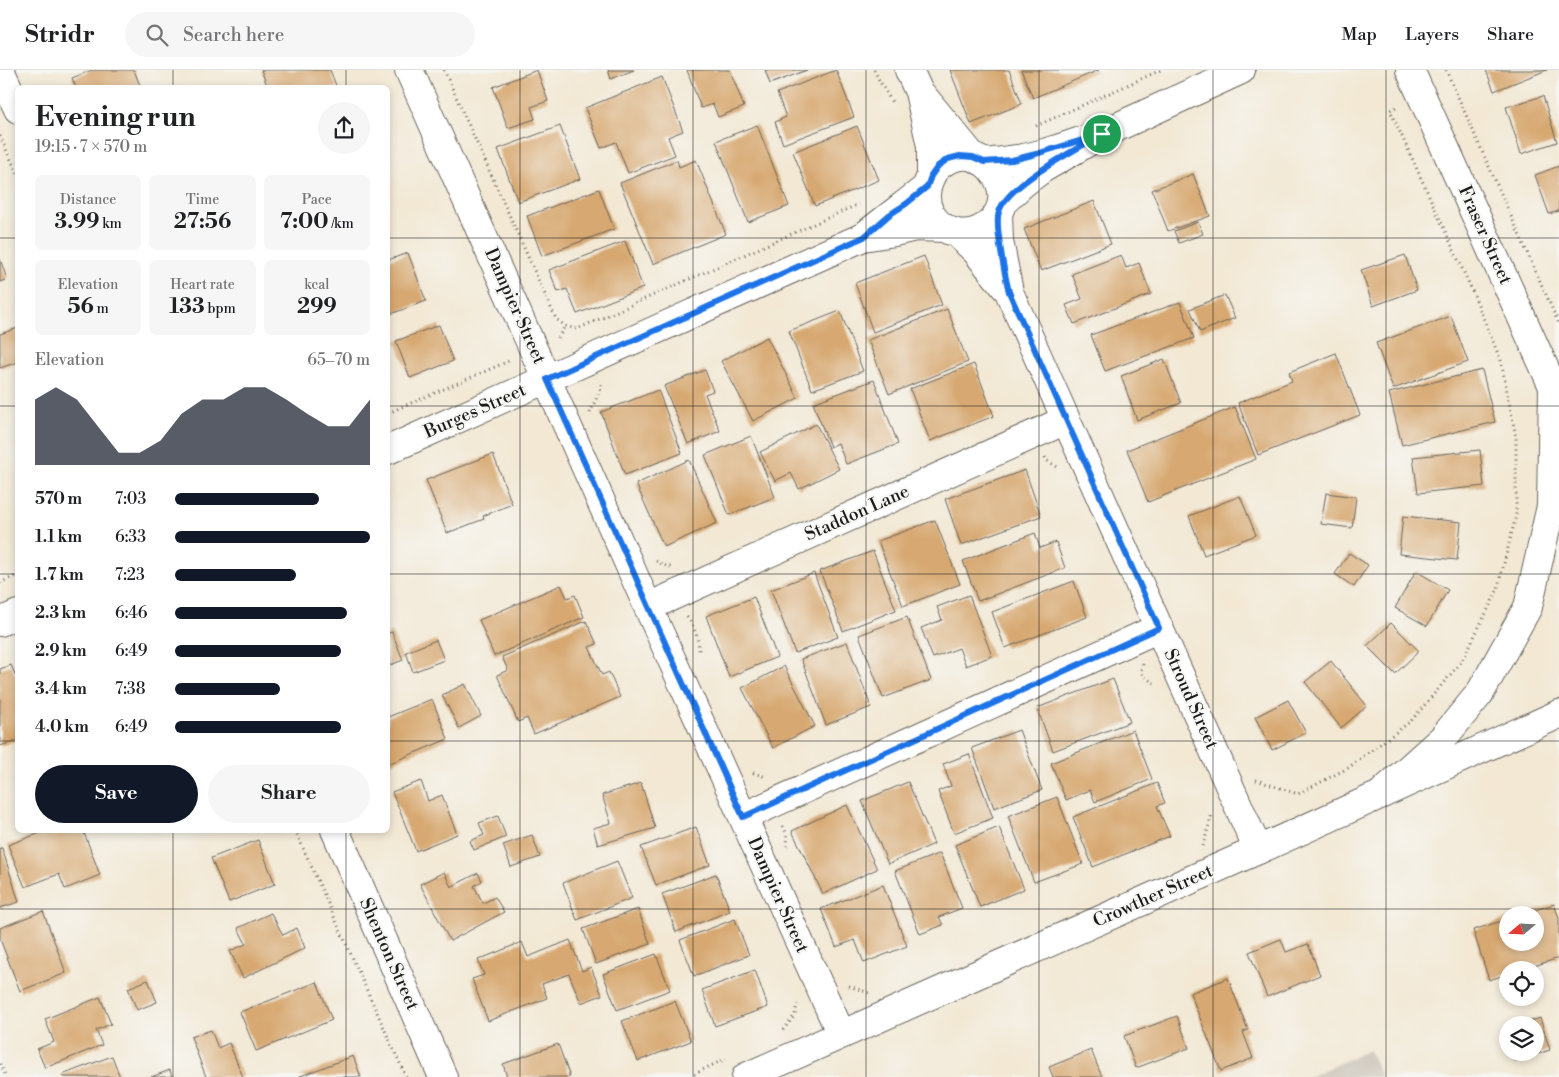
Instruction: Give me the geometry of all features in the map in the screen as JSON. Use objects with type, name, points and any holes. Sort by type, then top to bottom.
[{"type":"street","points":[[0,70],[15,102]]},
{"type":"street","name":"Dampier Street","points":[[409,70],[840,1034]]},
{"type":"street","points":[[951,230],[969,233],[981,230],[990,223],[1022,184],[1042,169],[1102,134],[1241,70]]},
{"type":"street","name":"Fraser Street","points":[[1410,70],[1556,393]]},
{"type":"street","points":[[914,81],[978,159],[994,170],[1000,181],[1002,192],[1000,209]]},
{"type":"street","points":[[914,81],[931,146],[926,199],[929,210],[936,221],[951,230],[976,251],[1009,292]]},
{"type":"street","points":[[929,181],[938,166],[948,159],[960,156],[978,159],[1012,160],[1102,134]]},
{"type":"street","name":"Burges Street","points":[[864,237],[889,215],[906,204],[929,181]]},
{"type":"street","name":"Stroud Street","points":[[1000,209],[999,242],[1009,292],[1258,850]]},
{"type":"street","name":"Burges Street","points":[[390,449],[864,237],[916,227],[951,230]]},
{"type":"street","points":[[1379,796],[1443,738],[1480,693],[1528,607],[1551,506],[1556,393]]},
{"type":"street","name":"Staddon Lane","points":[[648,607],[1066,420]]},
{"type":"street","points":[[0,622],[15,615]]},
{"type":"street","points":[[743,817],[1159,628]]},
{"type":"street","name":"Crowther Street","points":[[738,1067],[840,1034],[1258,850],[1559,714]]},
{"type":"street","name":"Shenton Street","points":[[336,833],[443,1077]]},
{"type":"path","points":[[444,70],[556,319],[565,326],[577,329],[859,204]]},
{"type":"path","points":[[874,70],[894,104]]},
{"type":"path","points":[[1029,129],[1161,70]]},
{"type":"path","points":[[1446,70],[1559,324]]},
{"type":"path","points":[[1252,780],[1298,794],[1348,768],[1411,722],[1462,660],[1497,591],[1516,516],[1516,437],[1501,361],[1472,290],[1390,110],[1407,103]]},
{"type":"path","points":[[0,136],[15,168]]},
{"type":"path","points":[[557,339],[565,326]]},
{"type":"path","points":[[390,413],[509,360]]},
{"type":"path","points":[[588,418],[601,388],[601,378]]},
{"type":"path","points":[[1044,452],[1046,460],[1062,470]]},
{"type":"path","points":[[650,558],[674,568]]},
{"type":"path","points":[[0,583],[15,576]]},
{"type":"path","points":[[685,615],[693,626],[699,642],[698,659]]},
{"type":"path","points":[[1143,664],[1141,670],[1143,676],[1156,684]]},
{"type":"path","points":[[748,771],[762,776],[774,777]]},
{"type":"path","points":[[1201,852],[1213,812]]},
{"type":"path","points":[[779,823],[788,836],[788,844],[784,856]]},
{"type":"path","points":[[296,833],[406,1077]]},
{"type":"path","points":[[842,980],[848,985],[866,992],[875,993]]},
{"type":"path","points":[[778,1034],[795,1015],[798,997]]},
{"type":"path","points":[[0,1064],[6,1077]]},
{"type":"path","points":[[690,1077],[704,1069],[738,1067]]},
{"type":"shaded area","points":[[1369,1050],[1381,1077],[1308,1077]]},
{"type":"building","points":[[92,70],[134,70],[140,85],[75,85],[72,78]]},
{"type":"building","points":[[261,70],[330,70],[336,85],[267,85]]},
{"type":"building","points":[[537,70],[548,101],[531,107],[535,119],[508,128],[493,87]]},
{"type":"building","points":[[608,70],[634,70],[611,79]]},
{"type":"building","points":[[687,70],[730,70],[744,107],[718,117],[713,104],[701,108]]},
{"type":"building","points":[[765,70],[807,70],[770,84]]},
{"type":"building","points":[[836,70],[854,117],[783,144],[775,122],[786,117],[777,93]]},
{"type":"building","points":[[950,70],[1009,70],[1022,104],[971,124]]},
{"type":"building","points":[[1021,70],[1099,70],[1033,98]]},
{"type":"building","points":[[1486,70],[1547,70],[1494,91]]},
{"type":"building","points":[[662,77],[683,131],[668,137],[675,155],[628,173],[616,142],[601,148],[585,108]]},
{"type":"building","points":[[1543,96],[1557,142],[1521,154],[1506,107]]},
{"type":"building","points":[[757,125],[789,206],[748,222],[716,141]]},
{"type":"building","points":[[560,126],[580,179],[518,202],[498,149]]},
{"type":"building","points":[[857,126],[879,180],[815,206],[793,152]]},
{"type":"building","points":[[677,160],[679,167],[696,160],[726,234],[653,264],[620,183]]},
{"type":"building","points":[[1559,166],[1559,211],[1549,214],[1535,175]]},
{"type":"building","points":[[1193,174],[1210,216],[1168,231],[1152,190]]},
{"type":"building","points":[[599,189],[614,229],[542,256],[527,216]]},
{"type":"building","points":[[1094,201],[1111,244],[1041,271],[1024,229]]},
{"type":"building","points":[[1198,222],[1203,234],[1179,243],[1174,231]]},
{"type":"building","points":[[625,241],[643,288],[577,314],[567,289],[558,292],[549,270]]},
{"type":"building","points":[[408,253],[426,301],[390,314],[390,259]]},
{"type":"building","points":[[1121,255],[1126,268],[1139,263],[1151,294],[1074,324],[1066,305],[1082,299],[1072,274]]},
{"type":"building","points":[[1405,255],[1417,290],[1373,306],[1361,270]]},
{"type":"building","points":[[924,256],[942,305],[873,332],[855,283]]},
{"type":"building","points":[[0,259],[7,279],[0,282]]},
{"type":"building","points":[[1225,295],[1235,318],[1200,332],[1190,309]]},
{"type":"building","points":[[1180,302],[1194,338],[1105,371],[1091,335]]},
{"type":"building","points":[[947,309],[968,362],[889,394],[868,340]]},
{"type":"building","points":[[840,311],[863,371],[812,390],[789,331]]},
{"type":"building","points":[[1451,316],[1468,362],[1393,389],[1376,343]]},
{"type":"building","points":[[439,325],[453,361],[410,378],[396,341]]},
{"type":"building","points":[[15,329],[15,363],[0,368],[0,334]]},
{"type":"building","points":[[767,337],[798,398],[753,421],[721,361]]},
{"type":"building","points":[[1336,353],[1360,415],[1258,455],[1238,403],[1292,381],[1289,372]]},
{"type":"building","points":[[1164,359],[1181,403],[1137,420],[1121,376]]},
{"type":"building","points":[[974,364],[994,416],[930,441],[910,389]]},
{"type":"building","points":[[705,370],[713,391],[705,394],[720,431],[688,444],[664,386]]},
{"type":"building","points":[[1482,370],[1495,422],[1402,445],[1389,393]]},
{"type":"building","points":[[874,380],[898,444],[846,464],[838,443],[830,447],[813,403]]},
{"type":"building","points":[[658,390],[682,453],[625,475],[601,412]]},
{"type":"building","points":[[1235,407],[1256,459],[1148,502],[1127,450]]},
{"type":"building","points":[[816,424],[839,469],[799,489],[791,473],[775,481],[760,452]]},
{"type":"building","points":[[751,436],[775,497],[729,515],[705,455]]},
{"type":"building","points":[[1480,450],[1484,486],[1418,493],[1413,457]]},
{"type":"building","points":[[493,454],[512,504],[483,516],[484,519],[447,533],[426,480]]},
{"type":"building","points":[[689,460],[717,523],[664,547],[636,484]]},
{"type":"building","points":[[1025,470],[1041,516],[961,545],[945,499]]},
{"type":"building","points":[[1326,493],[1356,497],[1352,528],[1321,524]]},
{"type":"building","points":[[1240,496],[1256,535],[1204,555],[1189,516]]},
{"type":"building","points":[[1403,516],[1461,522],[1457,560],[1399,554]]},
{"type":"building","points":[[935,520],[960,584],[903,606],[878,541]]},
{"type":"building","points":[[1035,533],[1040,548],[1056,542],[1065,568],[978,601],[963,561]]},
{"type":"building","points":[[873,551],[896,610],[843,631],[820,571]]},
{"type":"building","points":[[1349,553],[1368,565],[1354,587],[1335,574]]},
{"type":"building","points":[[1416,571],[1448,590],[1427,626],[1395,608]]},
{"type":"building","points":[[814,573],[838,637],[795,653],[771,590]]},
{"type":"building","points":[[1074,581],[1087,617],[1005,648],[992,612]]},
{"type":"building","points":[[561,585],[567,598],[575,595],[584,617],[494,656],[479,620]]},
{"type":"building","points":[[969,595],[992,656],[966,666],[959,648],[933,658],[921,628],[942,620],[937,607]]},
{"type":"building","points":[[754,597],[777,657],[729,677],[706,616]]},
{"type":"building","points":[[907,617],[931,680],[883,698],[859,635]]},
{"type":"building","points":[[586,621],[597,644],[589,647],[602,675],[609,672],[620,697],[534,734],[527,718],[518,722],[497,675],[508,670],[502,657]]},
{"type":"building","points":[[1391,623],[1419,651],[1395,674],[1367,646]]},
{"type":"building","points":[[390,632],[392,632],[403,660],[390,665]]},
{"type":"building","points":[[436,640],[444,660],[413,672],[406,652]]},
{"type":"building","points":[[847,642],[871,707],[826,725],[801,659]]},
{"type":"building","points":[[1331,661],[1367,706],[1341,728],[1305,682]]},
{"type":"building","points":[[11,665],[15,674],[15,741],[0,746],[0,669]]},
{"type":"building","points":[[784,666],[815,726],[773,748],[742,688]]},
{"type":"building","points":[[1113,679],[1130,722],[1053,751],[1037,708]]},
{"type":"building","points":[[465,684],[481,716],[459,728],[442,695]]},
{"type":"building","points":[[432,699],[448,739],[390,763],[390,716]]},
{"type":"building","points":[[1288,700],[1306,733],[1272,750],[1255,717]]},
{"type":"building","points":[[1019,730],[1042,790],[994,808],[972,748]]},
{"type":"building","points":[[1133,730],[1152,779],[1095,802],[1090,790],[1066,800],[1051,763]]},
{"type":"building","points":[[969,754],[993,818],[954,833],[938,791],[951,786],[943,764]]},
{"type":"building","points":[[421,781],[428,801],[442,795],[457,834],[416,851],[392,792]]},
{"type":"building","points":[[908,782],[934,844],[888,864],[862,801]]},
{"type":"building","points":[[641,783],[655,828],[598,845],[593,828],[611,823],[602,795]]},
{"type":"building","points":[[1157,783],[1165,803],[1157,806],[1170,836],[1093,867],[1073,817]]},
{"type":"building","points":[[1057,797],[1083,864],[1034,882],[1008,816]]},
{"type":"building","points":[[847,805],[877,869],[823,894],[792,831]]},
{"type":"building","points":[[498,816],[506,837],[474,850],[470,841],[484,835],[479,823]]},
{"type":"building","points":[[696,827],[710,865],[656,885],[641,847]]},
{"type":"building","points":[[999,827],[1024,889],[980,907],[955,845]]},
{"type":"building","points":[[40,833],[84,833],[100,875],[65,889],[59,874],[25,887],[8,845]]},
{"type":"building","points":[[532,835],[540,857],[511,867],[503,845]]},
{"type":"building","points":[[258,840],[275,884],[229,902],[211,858]]},
{"type":"building","points":[[0,848],[2,848],[19,902],[0,908]]},
{"type":"building","points":[[940,853],[962,908],[939,917],[943,925],[920,934],[895,871]]},
{"type":"building","points":[[617,861],[632,898],[577,920],[563,883]]},
{"type":"building","points":[[444,872],[451,887],[478,873],[482,881],[474,886],[483,903],[495,897],[504,912],[450,941],[420,884]]},
{"type":"building","points":[[716,874],[730,911],[676,932],[662,894]]},
{"type":"building","points":[[883,885],[907,946],[864,963],[855,940],[836,947],[821,909]]},
{"type":"building","points":[[1554,904],[1559,918],[1559,958],[1544,963],[1544,961],[1499,961],[1499,977],[1489,980],[1473,930],[1499,922],[1499,951],[1544,951],[1544,907]]},
{"type":"building","points":[[638,909],[650,944],[596,964],[583,929]]},
{"type":"building","points":[[43,911],[66,973],[20,991],[0,939],[0,928]]},
{"type":"building","points":[[271,913],[283,935],[297,928],[305,948],[243,978],[230,951],[246,944],[238,928]]},
{"type":"building","points":[[735,919],[749,955],[694,976],[680,940]]},
{"type":"building","points":[[1281,939],[1286,952],[1308,944],[1320,975],[1267,997],[1249,952]]},
{"type":"building","points":[[570,940],[582,971],[591,967],[602,995],[581,1003],[569,974],[542,984],[547,998],[488,1021],[472,979],[484,975],[478,960],[522,942],[528,957]]},
{"type":"building","points":[[656,954],[670,990],[617,1010],[603,974]]},
{"type":"building","points":[[755,970],[768,1007],[715,1026],[702,990]]},
{"type":"building","points":[[1228,978],[1248,1030],[1243,1032],[1253,1058],[1221,1071],[1190,993]]},
{"type":"building","points":[[148,980],[157,1002],[137,1010],[128,988]]},
{"type":"building","points":[[317,982],[332,1020],[256,1051],[240,1012]]},
{"type":"building","points":[[100,997],[111,1024],[96,1030],[102,1045],[45,1068],[37,1049],[54,1042],[45,1019]]},
{"type":"building","points":[[675,1001],[691,1041],[638,1061],[622,1021]]},
{"type":"building","points":[[1177,1016],[1189,1048],[1136,1068],[1124,1036]]},
{"type":"building","points":[[211,1030],[218,1048],[229,1043],[243,1077],[206,1077],[191,1037]]},
{"type":"building","points":[[1544,1031],[1550,1050],[1544,1052]]},
{"type":"building","points":[[558,1044],[570,1077],[507,1077],[503,1064]]},
{"type":"building","points":[[1091,1050],[1102,1077],[1053,1077],[1049,1067]]},
{"type":"building","points":[[112,1056],[120,1077],[63,1077],[62,1075]]},
{"type":"building","points":[[353,1056],[361,1077],[298,1077]]},
{"type":"building","points":[[170,1070],[172,1077],[151,1077]]},
{"type":"route","points":[[1102,134],[1042,169],[1022,184],[1002,203],[998,214],[999,242],[1009,292],[1159,628],[743,817],[547,379],[864,237],[889,215],[927,187],[931,176],[938,166],[948,159],[960,156],[973,157],[984,162],[1012,160],[1102,134]]}]
